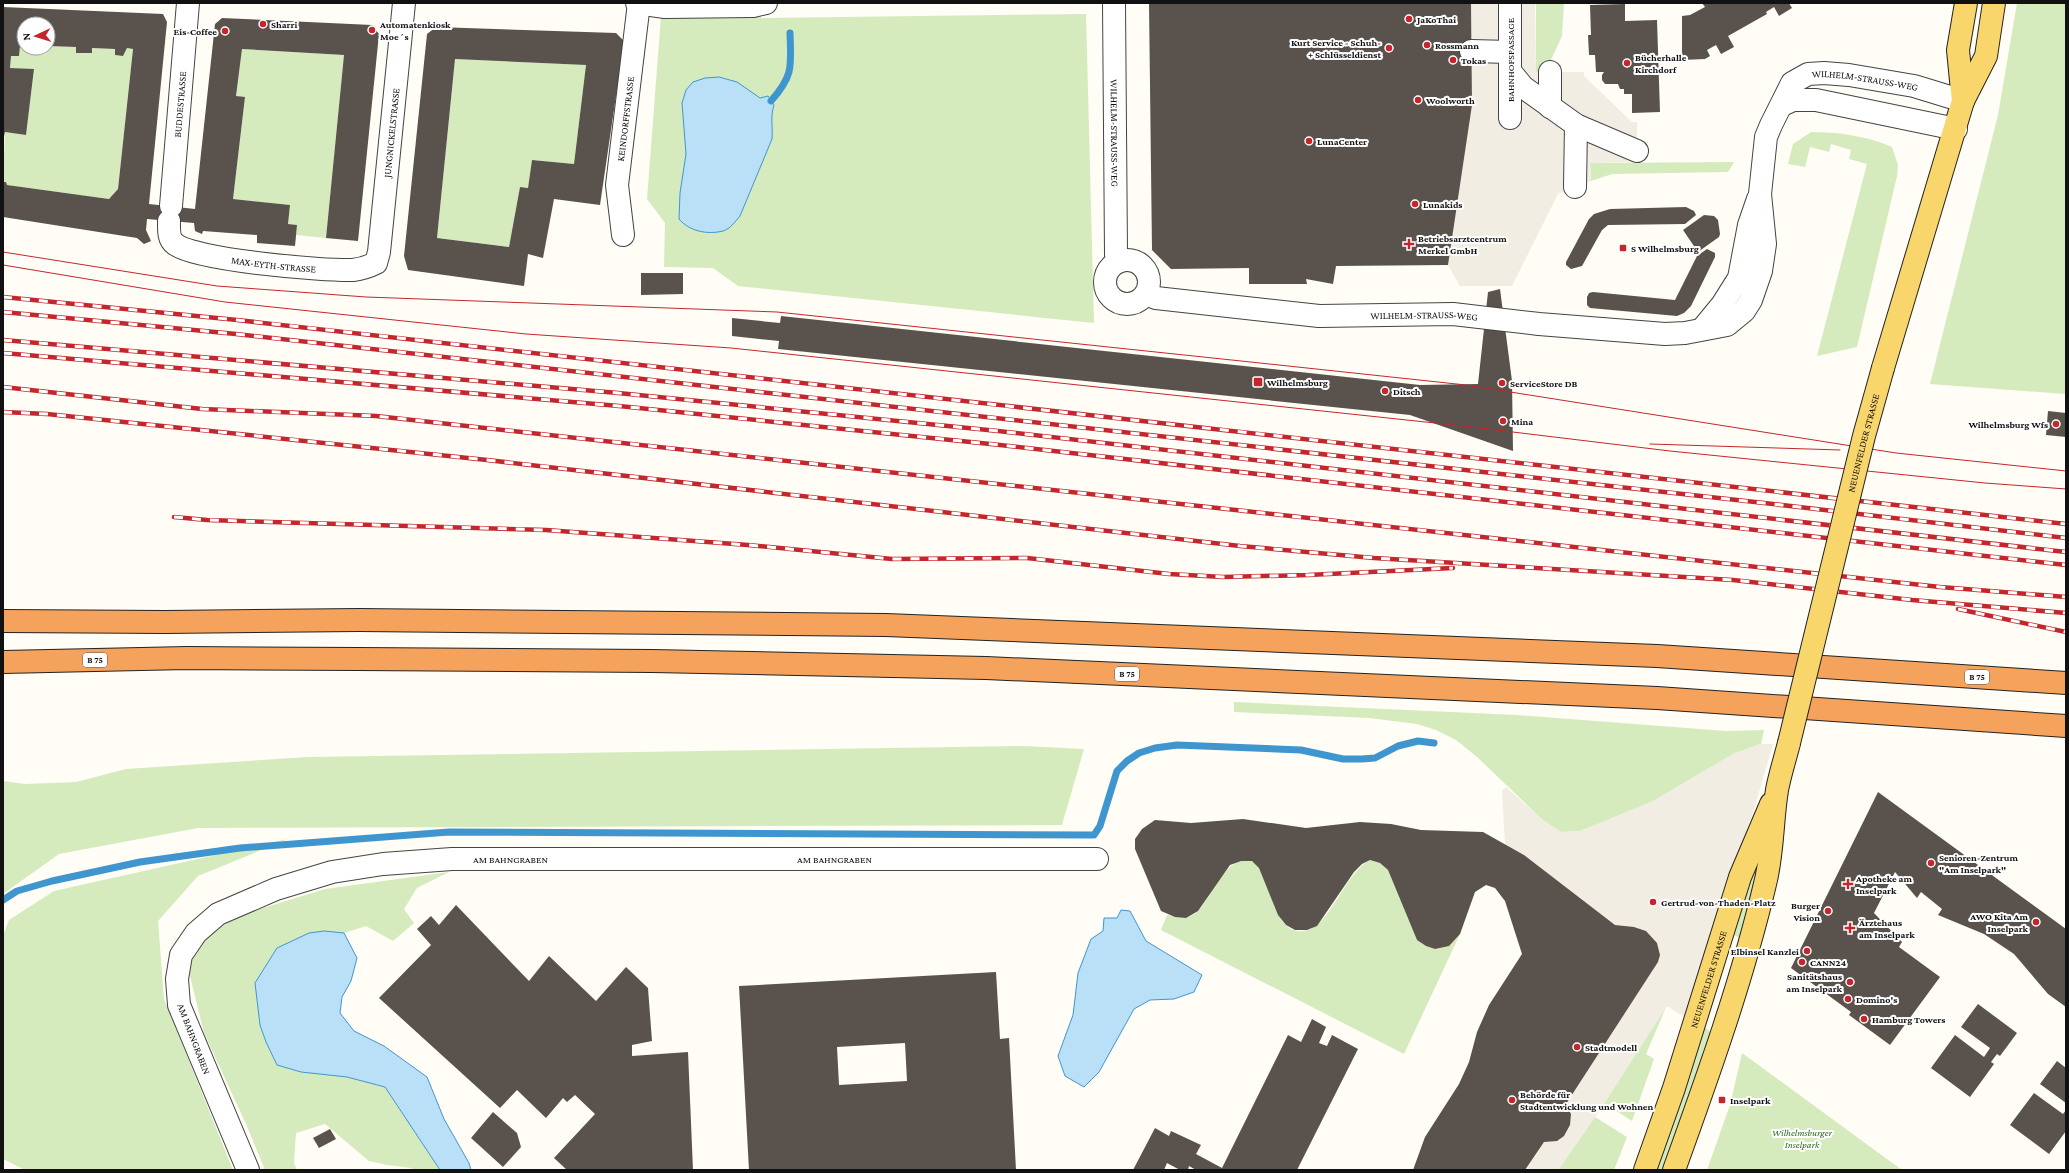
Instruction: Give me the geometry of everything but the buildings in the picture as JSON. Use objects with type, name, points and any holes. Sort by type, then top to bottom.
[{"type":"highway","name":"B 75","points":[[3,621],[165,622],[367,620],[886,625],[1649,656],[2066,683]]},
{"type":"highway","name":"B 75","points":[[3,662],[187,658],[335,658],[986,668],[1657,698],[2066,726]]},
{"type":"main road","name":"NEUENFELDER STRASSE","points":[[1963,101],[1958,50],[1966,3]]},
{"type":"main road","name":"NEUENFELDER STRASSE","points":[[1674,1170],[1703,1089],[1751,941],[1766,882],[1773,836],[1777,790],[1864,436],[1963,101],[1986,56],[1994,3]]},
{"type":"main road","name":"NEUENFELDER STRASSE","points":[[1645,1170],[1674,1088],[1740,877],[1777,790]]},
{"type":"street","name":"BUDDESTRASSE","points":[[174,244],[169,233],[170,214],[188,3]]},
{"type":"street","name":"JUNGNICKELSTRASSE","points":[[376,263],[379,252],[404,3]]},
{"type":"street","points":[[638,3],[665,6],[753,6],[766,3]]},
{"type":"street","name":"KEINDORFFSTRASSE","points":[[623,235],[617,185],[638,3]]},
{"type":"street","name":"WILHELM-STRAUSS-WEG","points":[[1114,3],[1116,254],[1118,262]]},
{"type":"street","name":"BAHNHOFSPASSAGE","points":[[1510,3],[1510,118]]},
{"type":"street","points":[[1471,51],[1510,62],[1523,87],[1550,107],[1576,125],[1637,151]]},
{"type":"street","points":[[1550,72],[1550,107]]},
{"type":"street","name":"WILHELM-STRAUSS-WEG","points":[[1146,294],[1156,298],[1319,316],[1453,314],[1539,324],[1658,334],[1685,333],[1703,328],[1722,305],[1739,278],[1750,225],[1760,194],[1762,159],[1766,137],[1770,124],[1782,105],[1792,82],[1808,74],[1824,73],[1914,86],[1963,101]]},
{"type":"street","points":[[1782,105],[1793,100],[1816,100],[1956,128]]},
{"type":"street","points":[[1575,187],[1576,125]]},
{"type":"street","name":"MAX-EYTH-STRASSE","points":[[174,244],[188,252],[217,258],[324,269],[352,270],[365,268],[376,263]]},
{"type":"street","points":[[1128,260],[1137,262],[1144,268],[1148,276],[1149,285],[1146,294],[1141,300],[1130,304],[1119,302],[1112,298],[1107,291],[1105,283],[1107,274],[1118,262],[1128,260]]},
{"type":"street","name":"AM BAHNGRABEN","points":[[248,1170],[179,1006],[176,979],[181,955],[196,933],[218,914],[276,889],[332,872],[383,864],[452,859],[1097,859]]},
{"type":"green space","points":[[662,3],[760,3],[761,18],[1086,14],[1094,323],[738,286],[713,268],[664,267],[665,223],[647,199]]},
{"type":"green space","points":[[1536,3],[1564,3],[1562,36],[1549,64],[1548,72],[1536,72]]},
{"type":"green space","points":[[2017,3],[2066,3],[2066,394],[1930,384],[1998,115]]},
{"type":"green space","points":[[56,46],[76,47],[76,53],[91,53],[92,48],[115,49],[115,55],[123,56],[127,48],[133,49],[118,189],[109,199],[7,185],[6,182],[3,182],[5,132],[26,135],[34,70],[10,68],[11,56],[56,56]]},
{"type":"green space","points":[[242,49],[344,55],[326,238],[296,235],[297,225],[288,224],[290,205],[233,199],[245,98],[236,96]]},
{"type":"green space","points":[[455,59],[586,65],[574,164],[532,160],[528,188],[520,187],[509,247],[437,238]]},
{"type":"green space","points":[[1811,132],[1852,135],[1883,143],[1892,147],[1898,165],[1897,176],[1857,347],[1817,356],[1867,164],[1849,159],[1851,150],[1831,144],[1829,152],[1810,147],[1805,167],[1788,164],[1793,144]]},
{"type":"green space","points":[[1734,162],[1728,172],[1612,174],[1591,181],[1590,163]]},
{"type":"green space","points":[[1234,702],[1517,715],[1726,731],[1764,730],[1761,744],[1735,753],[1655,800],[1632,811],[1580,831],[1561,832],[1544,821],[1477,757],[1456,740],[1436,730],[1417,724],[1369,718],[1234,712]]},
{"type":"green space","points":[[1024,746],[1084,749],[1062,825],[198,828],[59,854],[3,894],[3,781],[25,784],[76,782],[126,769],[307,757]]},
{"type":"green space","points":[[288,839],[198,876],[158,921],[164,999],[233,1170],[25,1170],[3,1159],[3,936],[9,920],[54,891]]},
{"type":"green space","points":[[1765,841],[1742,939],[1734,935],[1730,929]]},
{"type":"green space","points":[[1242,860],[1251,861],[1258,866],[1264,876],[1279,915],[1286,925],[1295,930],[1308,930],[1316,926],[1324,918],[1353,875],[1361,866],[1370,860],[1380,863],[1388,870],[1417,940],[1426,946],[1435,949],[1460,934],[1404,1054],[1161,930],[1167,915],[1186,918],[1199,910],[1227,869]]},
{"type":"green space","points":[[449,872],[417,888],[404,909],[414,923],[393,941],[366,926],[344,933],[324,931],[255,983],[260,1025],[266,1042],[301,1072],[347,1077],[385,1087],[440,1170],[413,1170],[411,1168],[369,1161],[325,1124],[296,1133],[294,1163],[297,1170],[265,1170],[246,1124],[204,1033],[188,968],[206,936],[240,915],[325,889]]},
{"type":"green space","points":[[1667,1005],[1646,1054],[1654,1059],[1632,1121],[1604,1103]]},
{"type":"green space","points":[[1701,1024],[1714,1035],[1666,1170],[1650,1170]]},
{"type":"green space","name":"Wilhelmsburger Inselpark","points":[[1742,1053],[1902,1170],[1707,1170],[1730,1105]]},
{"type":"green space","points":[[1595,1117],[1627,1137],[1614,1170],[1558,1170]]},
{"type":"shaded area","points":[[1471,3],[1535,3],[1536,72],[1584,72],[1584,76],[1632,122],[1637,122],[1637,162],[1590,163],[1591,181],[1558,194],[1512,286],[1460,286],[1448,265],[1472,105]]},
{"type":"shaded area","name":"Gertrud-von-Thaden-Platz","points":[[1761,744],[1773,744],[1753,813],[1731,873],[1686,1018],[1667,1006],[1600,1110],[1558,1170],[1525,1170],[1544,1142],[1564,1136],[1570,1126],[1571,1114],[1566,1104],[1658,962],[1660,955],[1657,943],[1646,931],[1634,927],[1615,925],[1524,855],[1505,844],[1502,791],[1506,787],[1544,821],[1561,832],[1580,831],[1655,800],[1735,753]]},
{"type":"water","points":[[719,77],[737,82],[760,98],[768,96],[774,105],[772,118],[772,139],[740,216],[726,230],[705,232],[693,229],[679,219],[680,193],[686,154],[682,103],[686,90],[693,82],[705,78]]},
{"type":"water","points":[[1121,910],[1130,911],[1146,941],[1202,975],[1194,992],[1174,999],[1150,1000],[1134,1009],[1099,1072],[1084,1087],[1065,1076],[1058,1056],[1073,1015],[1078,973],[1091,939],[1103,931],[1104,918],[1117,918]]},
{"type":"water","points":[[324,931],[344,933],[357,958],[351,981],[342,997],[340,1013],[354,1031],[384,1046],[427,1077],[444,1119],[469,1163],[471,1170],[440,1170],[385,1087],[347,1077],[301,1072],[277,1065],[260,1025],[255,983],[277,948],[309,933]]},
{"type":"waterway","points":[[771,101],[784,84],[790,70],[790,33]]},
{"type":"waterway","points":[[3,900],[17,891],[52,881],[140,862],[240,848],[449,832],[1094,835],[1100,826],[1117,771],[1127,761],[1139,753],[1155,748],[1177,745],[1301,750],[1343,759],[1362,759],[1375,758],[1398,746],[1418,741],[1434,743]]},
{"type":"tram line","points":[[3,252],[217,286],[366,297],[777,312],[1260,363],[1466,385],[1896,453],[2066,471]]},
{"type":"tram line","points":[[3,265],[225,302],[526,334],[731,348],[1463,426],[1670,451],[1985,483],[2066,489]]},
{"type":"tram line","points":[[1650,444],[1840,450]]},
{"type":"railway","points":[[3,297],[237,320],[2066,524]]},
{"type":"railway","points":[[3,312],[236,334],[1764,503],[2066,538]]},
{"type":"railway","points":[[3,340],[618,393],[998,431],[2066,552]]},
{"type":"railway","points":[[3,353],[619,406],[1000,445],[2066,565]]},
{"type":"railway","points":[[3,387],[202,409],[376,416],[1940,587],[2066,597]]},
{"type":"railway","points":[[3,412],[47,414],[487,460],[1240,546],[1374,558],[1733,580],[1912,600],[2066,613]]},
{"type":"railway","points":[[174,517],[207,520],[546,530],[748,545],[892,559],[1027,558],[1169,574],[1223,577],[1308,575],[1453,568]]},
{"type":"railway","points":[[1958,609],[2066,632]]},
{"type":"place","name":"JaKoThai","points":[[1409,19]]},
{"type":"place","name":"Sharri","points":[[263,24]]},
{"type":"place","name":"Automatenkiosk Moe´s","points":[[372,30]]},
{"type":"place","name":"Eis-Coffee","points":[[225,31]]},
{"type":"place","name":"Rossmann","points":[[1427,45]]},
{"type":"place","name":"Kurt Service - Schuh- + Schlüsseldienst","points":[[1389,48]]},
{"type":"place","name":"Tokas","points":[[1453,60]]},
{"type":"place","name":"Bücherhalle Kirchdorf","points":[[1627,63]]},
{"type":"place","name":"Woolworth","points":[[1418,100]]},
{"type":"place","name":"LunaCenter","points":[[1309,141]]},
{"type":"place","name":"Lunakids","points":[[1415,204]]},
{"type":"place","name":"Betriebsarztcentrum Merkel GmbH","points":[[1409,244]]},
{"type":"place","name":"S Wilhelmsburg","points":[[1623,248]]},
{"type":"place","name":"Wilhelmsburg","points":[[1258,382]]},
{"type":"place","name":"ServiceStore DB","points":[[1502,383]]},
{"type":"place","name":"Ditsch","points":[[1385,391]]},
{"type":"place","name":"Mina","points":[[1503,421]]},
{"type":"place","name":"Wilhelmsburg Wfs","points":[[2056,424]]},
{"type":"place","name":"Senioren-Zentrum \"Am Inselpark\"","points":[[1931,863]]},
{"type":"place","name":"Apotheke am Inselpark","points":[[1848,884]]},
{"type":"place","name":"Gertrud-von-Thaden-Platz","points":[[1653,902]]},
{"type":"place","name":"Burger Vision","points":[[1828,911]]},
{"type":"place","name":"AWO Kita Am Inselpark","points":[[2036,922]]},
{"type":"place","name":"Ärztehaus am Inselpark","points":[[1850,928]]},
{"type":"place","name":"Elbinsel Kanzlei","points":[[1807,951]]},
{"type":"place","name":"CANN24","points":[[1802,962]]},
{"type":"place","name":"Sanitätshaus am Inselpark","points":[[1850,982]]},
{"type":"place","name":"Domino's","points":[[1848,999]]},
{"type":"place","name":"Hamburg Towers","points":[[1864,1019]]},
{"type":"place","name":"Stadtmodell","points":[[1577,1047]]},
{"type":"place","name":"Behörde für Stadtentwicklung und Wohnen","points":[[1512,1100]]},
{"type":"place","name":"Inselpark","points":[[1722,1100]]}]
